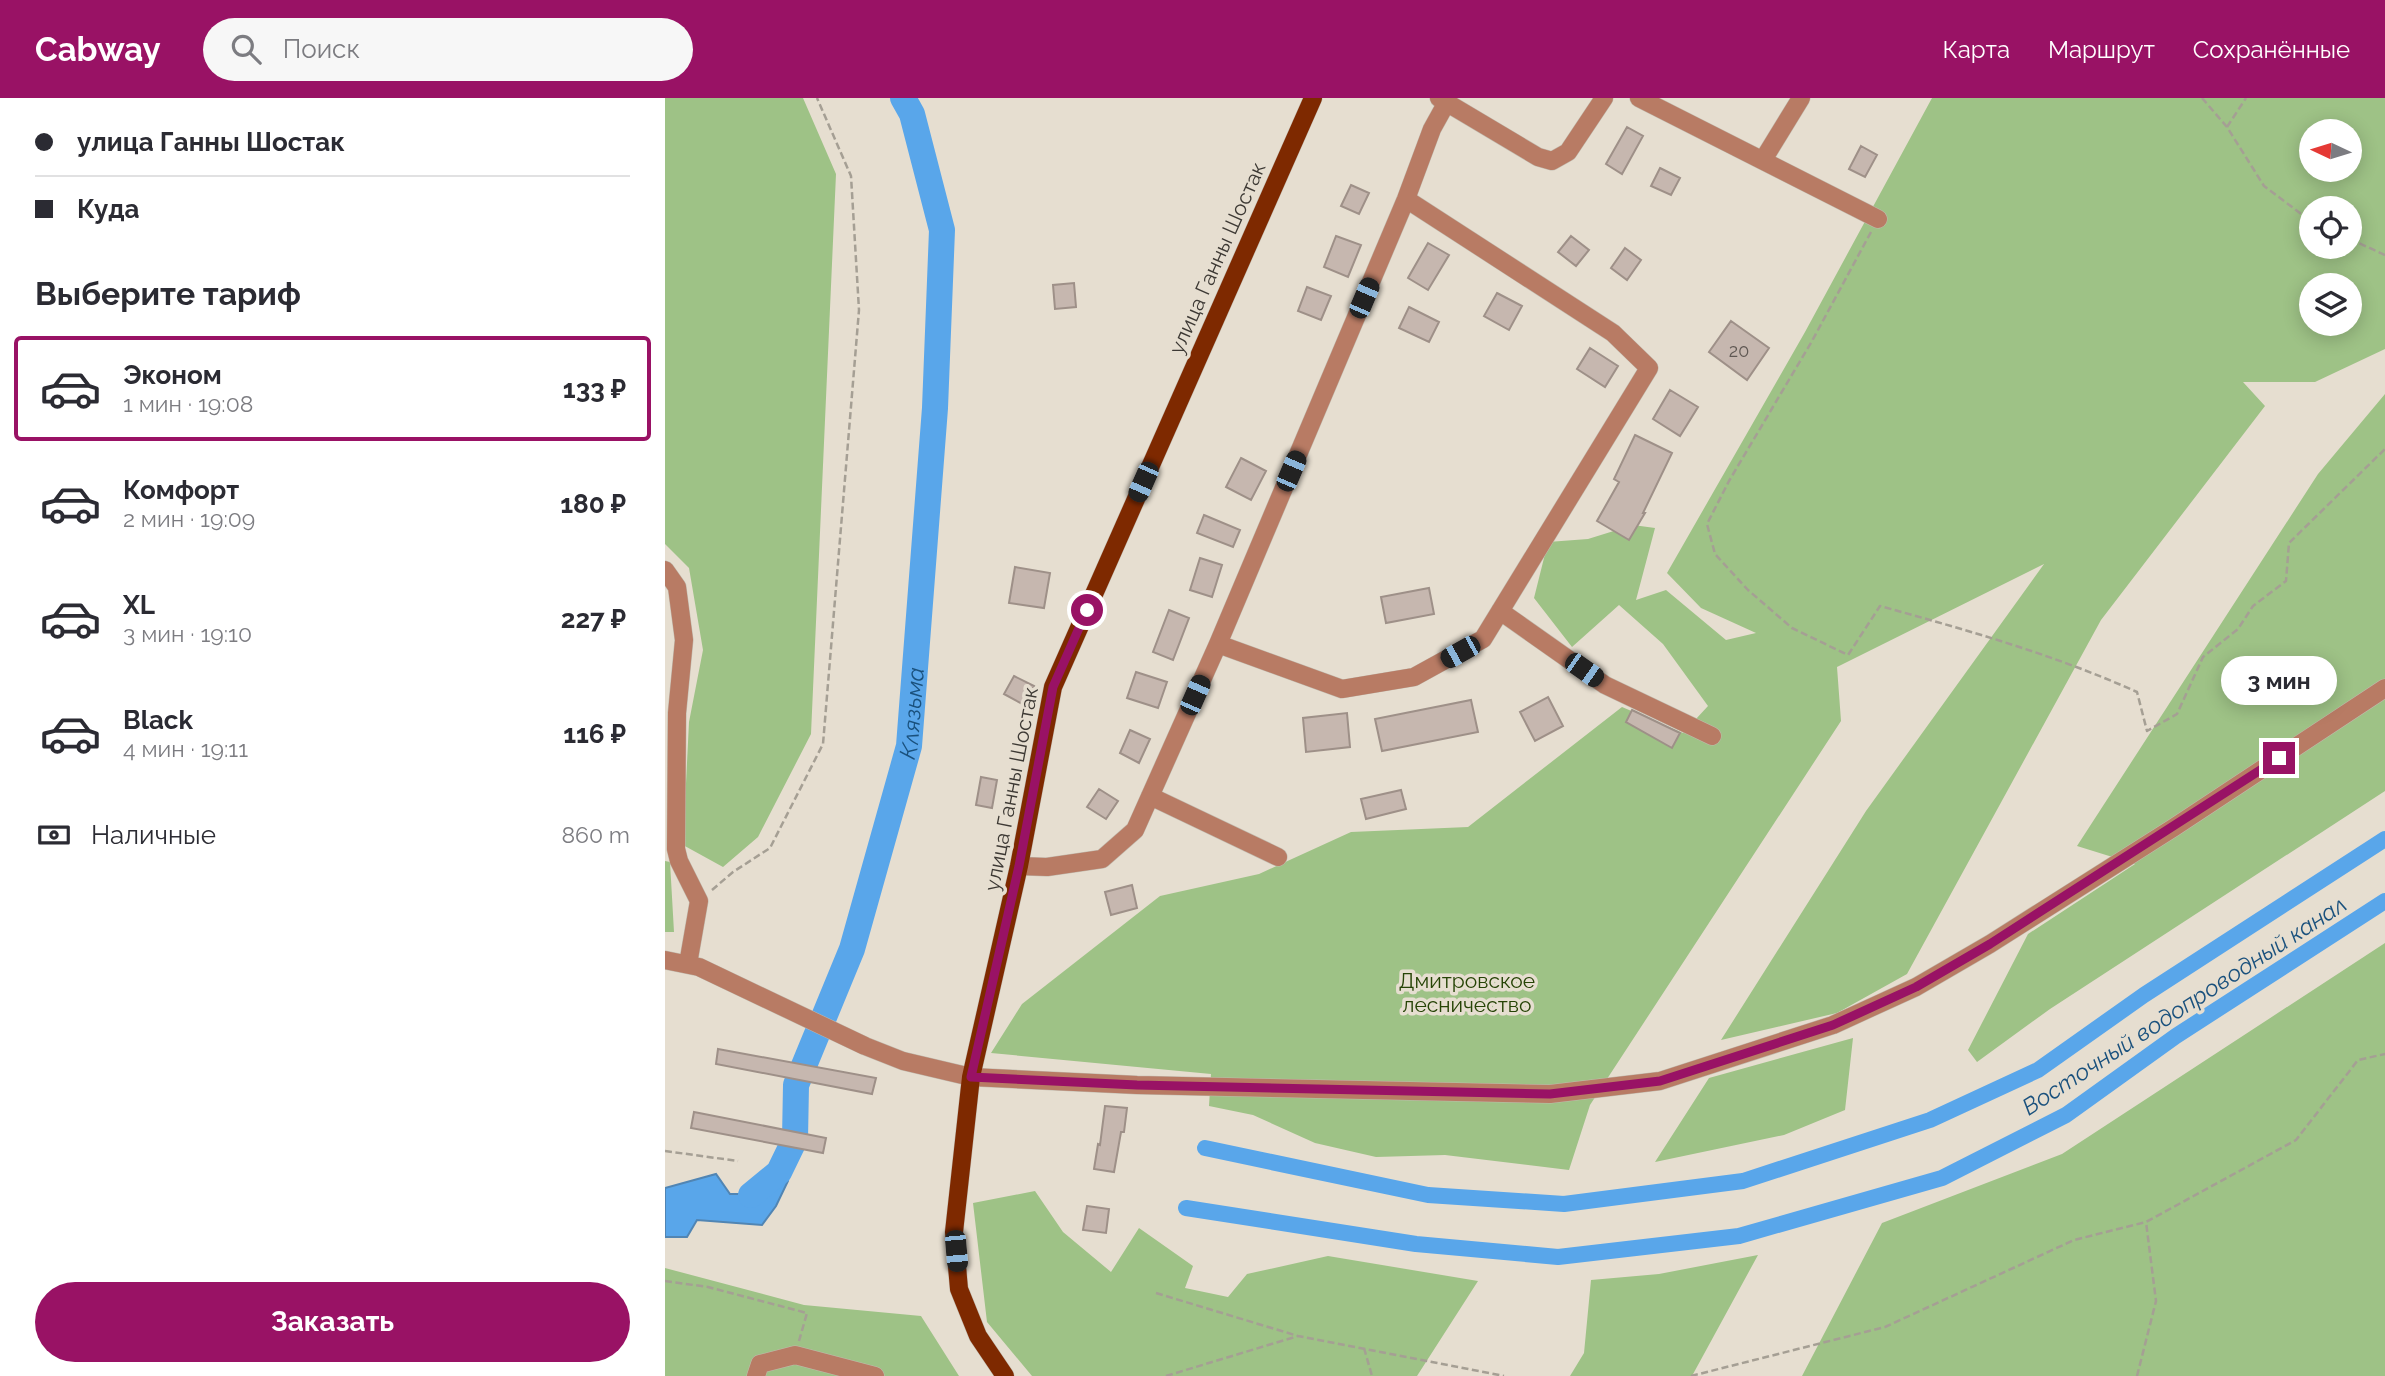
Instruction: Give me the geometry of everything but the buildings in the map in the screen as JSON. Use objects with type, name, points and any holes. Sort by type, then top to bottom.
[{"type":"main road","name":"улица Ганны Шостак","points":[[1005,1376],[978,1336],[959,1289],[954,1231],[971,1077],[1019,866],[1053,687],[1313,98]]},
{"type":"street","points":[[1019,866],[1047,867],[1102,859],[1135,830],[1218,644],[1406,199],[1443,100],[1538,157],[1552,161],[1568,152],[1604,98]]},
{"type":"street","points":[[1640,98],[1878,219]]},
{"type":"street","points":[[1763,160],[1801,98]]},
{"type":"street","points":[[1218,644],[1342,689],[1415,677],[1483,639],[1649,368],[1613,333],[1406,199]]},
{"type":"street","points":[[665,570],[677,587],[684,640],[671,743],[676,849],[679,861],[699,901],[688,964]]},
{"type":"street","points":[[1500,611],[1605,685],[1712,736]]},
{"type":"street","points":[[665,960],[688,964],[865,1046],[903,1060],[971,1077],[1137,1085],[1550,1094],[1660,1081],[1833,1025],[1916,987],[1990,944],[2125,858],[2385,688]]},
{"type":"street","points":[[1150,796],[1278,857]]},
{"type":"street","points":[[756,1376],[760,1364],[796,1355],[820,1368],[875,1376]]},
{"type":"path","points":[[699,901],[733,872],[770,848],[823,744],[859,310],[851,176],[817,98]]},
{"type":"path","points":[[2202,98],[2227,127],[2264,186],[2299,212]]},
{"type":"path","points":[[2227,127],[2246,98]]},
{"type":"path","points":[[1878,219],[1812,341],[1728,481],[1707,524],[1715,554],[1748,590],[1791,628],[1848,655],[1880,606],[1960,628],[2098,674],[2137,692],[2147,731],[2177,714],[2203,657],[2238,629],[2253,606],[2286,581],[2290,543],[2385,449]]},
{"type":"path","points":[[2362,244],[2385,255]]},
{"type":"path","points":[[1691,1376],[1885,1326],[2074,1240],[2146,1223],[2296,1140],[2358,1060],[2385,1054]]},
{"type":"path","points":[[665,1151],[738,1161]]},
{"type":"path","points":[[2137,1376],[2156,1301],[2146,1223]]},
{"type":"path","points":[[665,1281],[708,1287],[807,1313],[796,1355]]},
{"type":"path","points":[[1156,1293],[1298,1336],[1504,1376]]},
{"type":"path","points":[[1165,1376],[1298,1336]]},
{"type":"path","points":[[1364,1348],[1373,1376]]},
{"type":"green space","points":[[665,98],[803,98],[836,174],[811,734],[758,837],[723,867],[683,845],[689,722],[703,650],[689,568],[665,544]]},
{"type":"green space","name":"Дмитровское лесничество","points":[[1932,98],[2385,98],[2385,349],[2315,382],[2243,382],[2265,406],[2101,620],[1907,974],[1837,1013],[1721,1040],[1866,811],[2044,564],[1837,667],[1841,721],[1590,1105],[1569,1170],[1445,1155],[1376,1157],[1315,1143],[1253,1115],[1209,1106],[1211,1074],[991,1053],[1022,1004],[1160,896],[1259,874],[1351,832],[1468,827],[1622,707],[1683,733],[1708,706],[1663,644],[1619,605],[1572,647],[1534,598],[1548,542],[1588,539],[1633,525],[1655,528],[1636,600],[1666,590],[1726,640],[1756,633],[1701,608],[1667,573],[1805,332]]},
{"type":"green space","points":[[2385,394],[2385,791],[2050,1009],[1977,1062],[1968,1050],[2028,934],[2135,864],[2077,846],[2318,474]]},
{"type":"green space","points":[[665,861],[670,862],[674,932],[665,932]]},
{"type":"green space","points":[[2385,943],[2385,1376],[1802,1376],[1882,1223],[2062,1154]]},
{"type":"green space","points":[[1853,1038],[1845,1110],[1784,1135],[1655,1162],[1709,1078]]},
{"type":"green space","points":[[1035,1191],[1063,1232],[1111,1272],[1139,1228],[1193,1266],[1185,1288],[1228,1297],[1247,1274],[1328,1256],[1478,1281],[1417,1376],[1032,1376],[987,1322],[973,1203]]},
{"type":"green space","points":[[1758,1255],[1692,1376],[1570,1376],[1584,1353],[1591,1280],[1659,1274]]},
{"type":"green space","points":[[665,1268],[804,1305],[921,1316],[959,1376],[665,1376]]},
{"type":"water","points":[[773,1165],[788,1181],[776,1206],[762,1225],[697,1220],[687,1237],[665,1237],[665,1188],[716,1174],[730,1194],[743,1194]]},
{"type":"waterway","name":"Клязьма","points":[[751,1195],[779,1172],[795,1139],[796,1085],[852,949],[909,746],[935,408],[942,230],[912,114],[903,98]]},
{"type":"waterway","name":"Восточный водопроводный канал","points":[[1205,1148],[1428,1195],[1564,1204],[1743,1181],[1930,1120],[2038,1070],[2144,995],[2385,839]]},
{"type":"waterway","name":"Восточный водопроводный канал","points":[[1186,1208],[1416,1244],[1558,1257],[1739,1236],[1942,1178],[2066,1115],[2176,1036],[2385,901]]},
{"type":"route","points":[[1087,610],[1053,687],[1019,866],[971,1077],[1137,1085],[1550,1094],[1660,1081],[1833,1025],[1916,987],[1990,944],[2279,758]]}]
